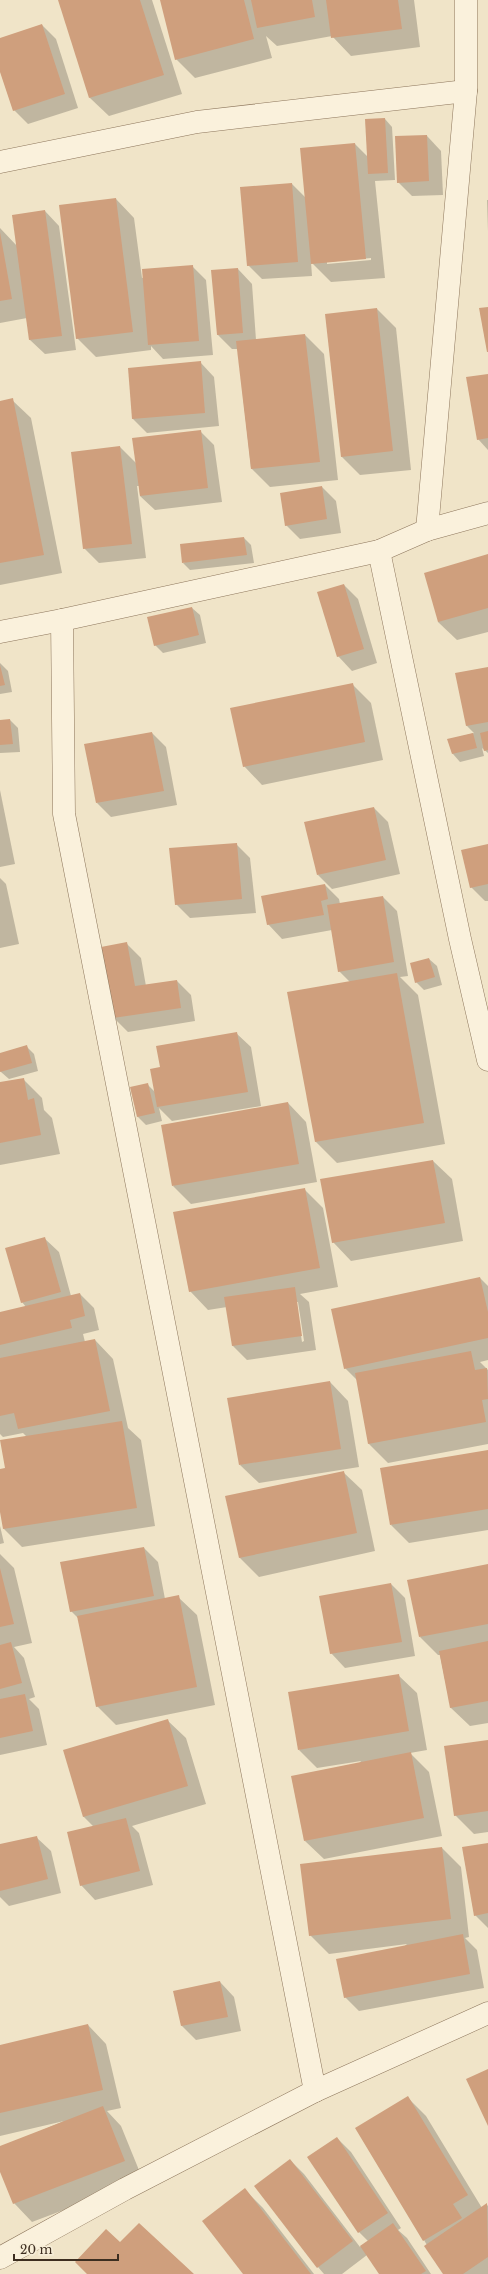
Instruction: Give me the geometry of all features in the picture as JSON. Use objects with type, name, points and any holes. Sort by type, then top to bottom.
[{"type":"street","points":[[427,530],[466,91],[466,0]]},
{"type":"street","points":[[0,162],[197,122],[466,91]]},
{"type":"street","points":[[0,632],[62,620],[379,551],[427,530],[488,513]]},
{"type":"street","points":[[379,551],[460,938],[488,1060]]},
{"type":"street","points":[[62,620],[64,814],[315,2091]]},
{"type":"street","points":[[0,2258],[125,2189],[315,2091],[488,2012]]},
{"type":"building","points":[[58,0],[140,0],[164,75],[89,98]]},
{"type":"building","points":[[160,0],[244,0],[254,39],[175,60]]},
{"type":"building","points":[[251,0],[312,0],[315,17],[257,28]]},
{"type":"building","points":[[326,0],[398,0],[402,29],[331,38]]},
{"type":"building","points":[[42,24],[65,94],[13,111],[0,72],[0,38]]},
{"type":"building","points":[[385,118],[388,173],[368,174],[365,119]]},
{"type":"building","points":[[427,135],[429,181],[397,183],[395,136]]},
{"type":"building","points":[[355,143],[366,259],[311,264],[300,148]]},
{"type":"building","points":[[292,183],[298,262],[247,266],[240,187]]},
{"type":"building","points":[[116,198],[133,332],[76,339],[59,205]]},
{"type":"building","points":[[45,210],[62,336],[29,340],[12,215]]},
{"type":"building","points":[[0,232],[12,299],[0,301]]},
{"type":"building","points":[[193,265],[199,341],[148,345],[142,269]]},
{"type":"building","points":[[238,268],[243,333],[217,335],[211,270]]},
{"type":"building","points":[[488,307],[488,352],[487,352],[479,308]]},
{"type":"building","points":[[377,308],[393,451],[341,457],[325,314]]},
{"type":"building","points":[[305,334],[320,462],[251,469],[236,341]]},
{"type":"building","points":[[201,361],[205,413],[132,419],[128,368]]},
{"type":"building","points":[[488,374],[488,438],[477,440],[466,377]]},
{"type":"building","points":[[13,398],[44,555],[0,563],[0,401]]},
{"type":"building","points":[[201,430],[208,488],[140,496],[132,438]]},
{"type":"building","points":[[120,446],[132,544],[83,549],[71,452]]},
{"type":"building","points":[[322,486],[327,519],[285,526],[280,493]]},
{"type":"building","points":[[244,537],[247,555],[182,563],[180,544]]},
{"type":"building","points":[[488,554],[488,608],[438,622],[424,573]]},
{"type":"building","points":[[344,584],[364,649],[337,657],[317,592]]},
{"type":"building","points":[[192,607],[199,635],[154,646],[147,617]]},
{"type":"building","points":[[0,665],[5,685],[0,686]]},
{"type":"building","points":[[488,667],[488,722],[466,726],[455,673]]},
{"type":"building","points":[[353,683],[365,742],[243,767],[230,708]]},
{"type":"building","points":[[10,719],[13,744],[0,745],[0,720]]},
{"type":"building","points":[[488,731],[488,750],[484,751],[480,733]]},
{"type":"building","points":[[152,732],[164,791],[96,803],[84,744]]},
{"type":"building","points":[[473,733],[477,748],[452,754],[447,739]]},
{"type":"building","points":[[374,807],[386,860],[317,875],[304,822]]},
{"type":"building","points":[[237,843],[242,899],[175,905],[169,848]]},
{"type":"building","points":[[488,844],[488,884],[470,888],[461,850]]},
{"type":"building","points":[[325,884],[328,899],[321,901],[324,915],[267,925],[261,896]]},
{"type":"building","points":[[383,896],[394,962],[338,972],[327,905]]},
{"type":"building","points":[[127,942],[135,986],[177,980],[181,1008],[113,1018],[101,947]]},
{"type":"building","points":[[429,958],[435,977],[415,983],[410,963]]},
{"type":"building","points":[[397,973],[424,1123],[315,1142],[287,992]]},
{"type":"building","points":[[237,1032],[248,1092],[157,1107],[150,1069],[160,1067],[156,1046]]},
{"type":"building","points":[[27,1045],[32,1063],[0,1072],[0,1053]]},
{"type":"building","points":[[24,1078],[28,1100],[34,1098],[41,1135],[0,1143],[0,1082]]},
{"type":"building","points":[[148,1083],[155,1113],[137,1117],[130,1087]]},
{"type":"building","points":[[288,1102],[299,1164],[172,1186],[161,1125]]},
{"type":"building","points":[[433,1160],[445,1223],[332,1243],[320,1179]]},
{"type":"building","points":[[305,1188],[320,1268],[189,1292],[173,1212]]},
{"type":"building","points":[[45,1237],[61,1292],[21,1303],[5,1248]]},
{"type":"building","points":[[480,1277],[488,1312],[488,1338],[344,1369],[331,1309]]},
{"type":"building","points":[[295,1287],[302,1336],[232,1346],[224,1297]]},
{"type":"building","points":[[80,1293],[85,1316],[70,1320],[72,1328],[0,1345],[0,1312]]},
{"type":"building","points":[[95,1339],[110,1411],[18,1429],[14,1413],[0,1416],[0,1358]]},
{"type":"building","points":[[471,1351],[475,1370],[487,1368],[488,1399],[482,1400],[486,1422],[368,1444],[355,1373]]},
{"type":"building","points":[[330,1381],[341,1449],[239,1465],[227,1398]]},
{"type":"building","points":[[122,1421],[137,1508],[3,1529],[0,1512],[0,1469],[5,1468],[0,1440]]},
{"type":"building","points":[[488,1450],[488,1509],[390,1525],[380,1468]]},
{"type":"building","points":[[344,1471],[357,1533],[239,1558],[225,1496]]},
{"type":"building","points":[[144,1547],[154,1596],[70,1612],[60,1562]]},
{"type":"building","points":[[488,1564],[488,1624],[419,1637],[407,1580]]},
{"type":"building","points":[[0,1568],[14,1624],[0,1627]]},
{"type":"building","points":[[391,1583],[402,1642],[330,1654],[319,1596]]},
{"type":"building","points":[[179,1595],[197,1687],[96,1707],[77,1616]]},
{"type":"building","points":[[488,1641],[488,1701],[450,1708],[439,1651]]},
{"type":"building","points":[[11,1642],[22,1683],[0,1689],[0,1645]]},
{"type":"building","points":[[399,1674],[409,1731],[298,1750],[288,1692]]},
{"type":"building","points":[[25,1694],[33,1731],[0,1738],[0,1699]]},
{"type":"building","points":[[168,1719],[188,1786],[83,1817],[63,1750]]},
{"type":"building","points":[[488,1740],[488,1811],[454,1816],[444,1746]]},
{"type":"building","points":[[411,1752],[424,1818],[304,1841],[291,1776]]},
{"type":"building","points":[[126,1818],[140,1871],[80,1886],[67,1832]]},
{"type":"building","points":[[37,1836],[48,1879],[0,1891],[0,1844]]},
{"type":"building","points":[[488,1843],[488,1913],[474,1916],[462,1847]]},
{"type":"building","points":[[442,1847],[451,1919],[309,1936],[300,1864]]},
{"type":"building","points":[[463,1934],[470,1974],[344,1998],[336,1959]]},
{"type":"building","points":[[220,1981],[228,2017],[181,2026],[173,1991]]},
{"type":"building","points":[[88,2024],[103,2090],[0,2113],[0,2045]]},
{"type":"building","points":[[488,2069],[488,2126],[466,2079]]},
{"type":"building","points":[[408,2096],[468,2195],[453,2204],[462,2218],[423,2241],[355,2128]]},
{"type":"building","points":[[103,2106],[125,2161],[13,2204],[0,2172],[0,2146]]},
{"type":"building","points":[[337,2137],[388,2213],[358,2233],[307,2157]]},
{"type":"building","points":[[290,2159],[353,2241],[317,2268],[254,2186]]},
{"type":"building","points":[[245,2188],[311,2274],[243,2274],[202,2221]]},
{"type":"building","points":[[487,2203],[488,2257],[463,2274],[443,2274],[424,2246]]},
{"type":"building","points":[[139,2223],[194,2274],[87,2274],[75,2262],[106,2229],[120,2242]]},
{"type":"building","points":[[393,2223],[426,2271],[421,2274],[379,2274],[360,2246]]}]
